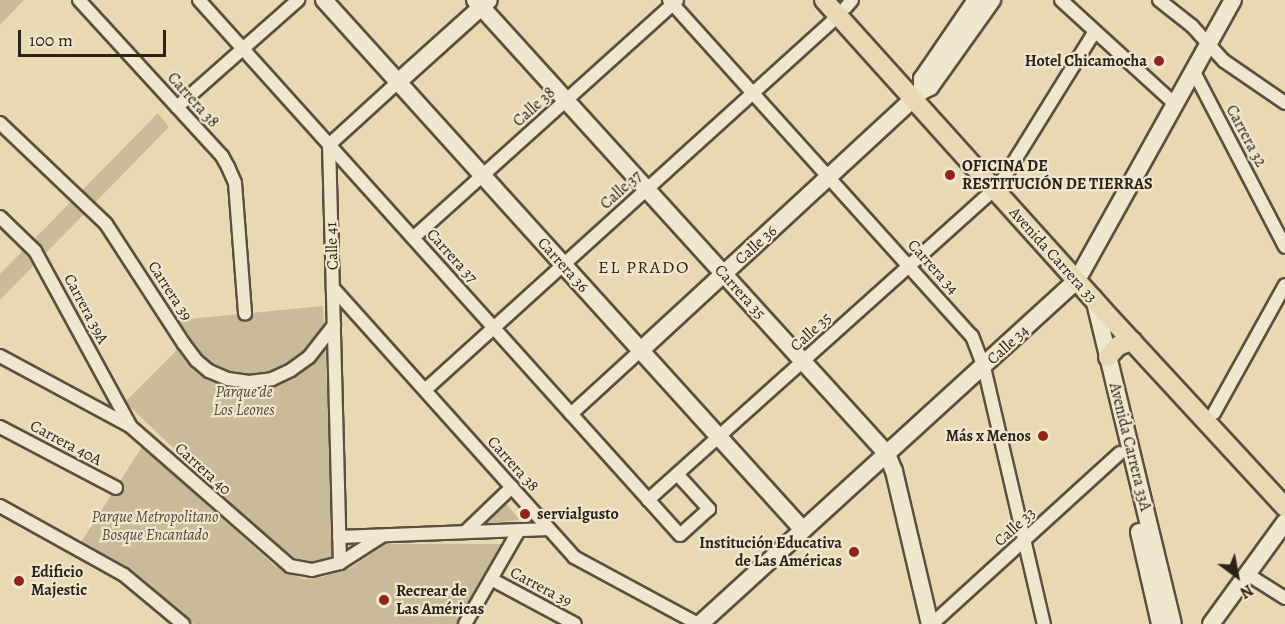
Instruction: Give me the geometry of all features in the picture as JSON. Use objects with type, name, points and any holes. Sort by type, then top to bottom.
[{"type":"main road","name":"Avenida Carrera 33","points":[[824,0],[844,6],[918,96],[1080,276],[1285,491]]},
{"type":"main road","name":"Avenida Carrera 33","points":[[1080,276],[1096,302],[1285,507]]},
{"type":"main road","points":[[1108,357],[1118,346],[1132,341]]},
{"type":"street","name":"Carrera 38","points":[[79,0],[222,156],[235,183],[245,314]]},
{"type":"street","name":"Carrera 37","points":[[199,0],[680,535],[709,509],[677,474]]},
{"type":"street","points":[[177,107],[298,0]]},
{"type":"street","name":"Carrera 36","points":[[324,0],[803,530]]},
{"type":"street","points":[[918,96],[922,79],[976,0]]},
{"type":"street","name":"Calle 36","points":[[571,414],[930,87],[992,0]]},
{"type":"street","points":[[1061,0],[1176,104]]},
{"type":"street","points":[[1158,0],[1192,26],[1224,61],[1285,103]]},
{"type":"street","name":"Calle 34","points":[[699,624],[984,367],[1080,276],[1233,0]]},
{"type":"street","name":"Carrera 34","points":[[673,1],[972,336],[984,367],[1044,624]]},
{"type":"street","name":"Calle 38","points":[[413,238],[673,1]]},
{"type":"street","points":[[329,145],[482,2]]},
{"type":"street","name":"Carrera 35","points":[[482,2],[566,100],[887,454],[894,471],[931,624]]},
{"type":"street","name":"Calle 37","points":[[425,390],[753,93],[844,6]]},
{"type":"street","name":"Calle 35","points":[[648,500],[998,185],[1095,31]]},
{"type":"street","name":"Carrera 32","points":[[1194,72],[1285,247]]},
{"type":"street","name":"Carrera 39","points":[[0,123],[106,224],[184,344],[197,361],[209,371],[228,380],[249,382],[272,379],[291,370],[309,357],[334,325]]},
{"type":"street","name":"Calle 41","points":[[329,145],[340,562]]},
{"type":"street","name":"Carrera 39A","points":[[0,217],[36,251],[130,426]]},
{"type":"street","name":"Avenida Carrera 33A","points":[[1080,276],[1170,624]]},
{"type":"street","points":[[1214,414],[1285,285]]},
{"type":"street","name":"Carrera 38","points":[[333,288],[574,557],[699,624]]},
{"type":"street","name":"Avenida Carrera 33A","points":[[1096,302],[1126,456]]},
{"type":"street","name":"Carrera 40","points":[[0,356],[130,426],[290,566],[312,570],[340,562],[382,536]]},
{"type":"street","name":"Carrera 40A","points":[[0,427],[116,488]]},
{"type":"street","name":"Calle 33","points":[[931,624],[1025,540],[1126,456]]},
{"type":"street","points":[[465,532],[512,487]]},
{"type":"street","points":[[0,506],[124,575],[183,624]]},
{"type":"street","points":[[1211,624],[1285,522]]},
{"type":"street","name":"Carrera 40","points":[[339,537],[549,529]]},
{"type":"street","points":[[465,624],[519,530]]},
{"type":"street","points":[[1247,574],[1285,598]]},
{"type":"street","name":"Carrera 39","points":[[490,579],[575,624]]},
{"type":"green space","points":[[0,0],[24,0],[0,25]]},
{"type":"green space","points":[[158,113],[169,127],[0,300],[0,274]]},
{"type":"green space","name":"Parque de Los Leones","points":[[323,306],[335,559],[312,566],[292,561],[125,402],[190,337],[178,320]]},
{"type":"green space","name":"Parque Metropolitano Bosque Encantado","points":[[142,447],[275,566],[303,579],[323,577],[352,567],[385,544],[501,544],[457,624],[194,624],[127,567],[81,542]]},
{"type":"green space","points":[[506,504],[520,520],[483,524]]},
{"type":"place","name":"Hotel Chicamocha","points":[[1159,61]]},
{"type":"place","name":"OFICINA DE RESTITUCIÓN DE TIERRAS","points":[[950,175]]},
{"type":"place","name":"Más x Menos","points":[[1043,436]]},
{"type":"place","name":"servialgusto","points":[[525,514]]},
{"type":"place","name":"Institución Educativa de Las Américas","points":[[854,552]]},
{"type":"place","name":"Edificio Majestic","points":[[19,581]]},
{"type":"place","name":"Recrear de Las Américas","points":[[384,600]]},
{"type":"district","name":"EL PRADO","points":[[644,267]]}]
